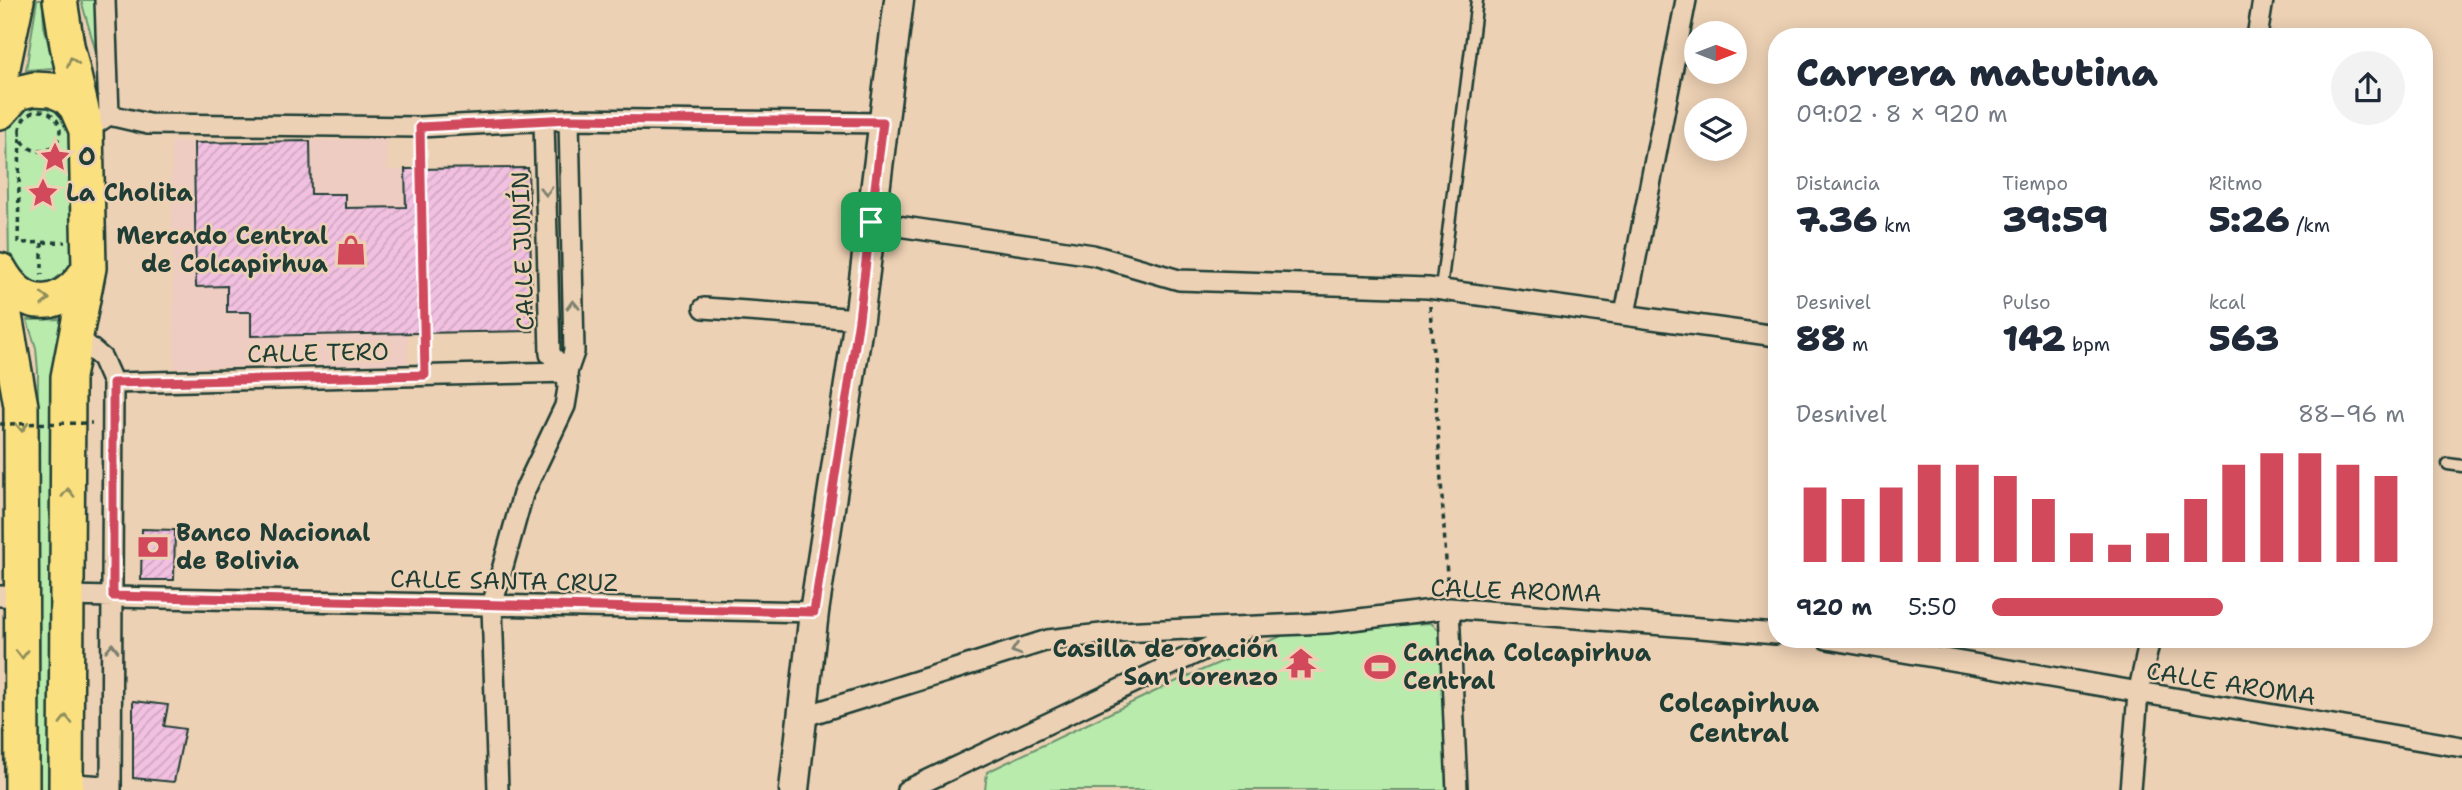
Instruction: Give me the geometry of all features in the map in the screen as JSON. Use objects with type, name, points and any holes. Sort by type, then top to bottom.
[{"type":"highway","points":[[0,82],[17,0]]},
{"type":"highway","points":[[60,0],[67,45],[78,81],[89,268],[74,334],[68,377],[67,596],[76,789]]},
{"type":"highway","points":[[10,120],[16,93],[52,90],[66,96],[76,107],[81,129]]},
{"type":"highway","points":[[0,270],[20,294],[42,302],[64,297],[79,285],[89,268]]},
{"type":"highway","points":[[0,287],[21,406],[11,597],[15,785]]},
{"type":"main road","points":[[794,790],[814,612],[859,319],[899,0]]},
{"type":"street","points":[[105,0],[81,129],[148,124],[420,127],[569,119],[883,122]]},
{"type":"street","points":[[1625,314],[1686,0]]},
{"type":"street","points":[[2258,28],[2263,0]]},
{"type":"street","name":"CALLE JUNÍN","points":[[498,790],[492,606],[523,494],[565,406],[567,372],[574,352],[569,119]]},
{"type":"street","name":"CALLE JUNÍN","points":[[544,122],[550,354],[567,372]]},
{"type":"street","points":[[871,222],[1093,255],[1179,280],[1434,289],[1768,334]]},
{"type":"street","points":[[704,308],[859,319]]},
{"type":"street","points":[[74,334],[102,358],[113,383],[111,790]]},
{"type":"street","name":"CALLE TERO","points":[[113,383],[567,372]]},
{"type":"street","name":"CALLE SANTA CRUZ","points":[[67,596],[814,612]]},
{"type":"street","points":[[1449,608],[1457,790]]},
{"type":"street","name":"CALLE AROMA","points":[[802,717],[1048,640],[1119,632],[1327,623],[1449,608],[1768,633]]},
{"type":"street","points":[[907,790],[1254,626]]},
{"type":"street","name":"CALLE AROMA","points":[[1892,648],[2138,694],[2462,747]]},
{"type":"street","points":[[2130,790],[2138,694],[2148,648]]},
{"type":"lane","points":[[1434,289],[1477,0]]},
{"type":"lane","points":[[2448,464],[2462,466]]},
{"type":"path","points":[[10,120],[41,111],[81,129]]},
{"type":"path","points":[[10,120],[27,147],[39,152],[52,148],[81,129]]},
{"type":"path","points":[[10,120],[18,243],[66,242],[66,230]]},
{"type":"path","points":[[420,127],[425,375]]},
{"type":"path","points":[[42,243],[42,288]]},
{"type":"path","points":[[1434,289],[1449,608]]},
{"type":"path","points":[[0,424],[92,424]]},
{"type":"shaded area","name":"Mercado Central de Colcapirhua","points":[[387,139],[388,170],[528,168],[533,331],[408,333],[408,365],[174,368],[171,142]]},
{"type":"green space","points":[[37,0],[43,0],[44,26],[54,68],[26,70]]},
{"type":"green space","points":[[81,0],[96,0],[100,66]]},
{"type":"green space","points":[[42,100],[69,117],[75,264],[65,279],[39,288],[9,265],[7,128],[17,109]]},
{"type":"green space","points":[[65,319],[52,374],[50,790],[36,790],[38,371],[36,348],[27,320]]},
{"type":"green space","points":[[1431,623],[1442,633],[1446,790],[985,790],[987,772],[1179,680],[1293,631]]},
{"type":"building","name":"Mercado Central de Colcapirhua","points":[[310,141],[311,194],[345,194],[345,208],[406,207],[405,169],[528,168],[533,331],[251,336],[251,312],[227,312],[227,286],[196,287],[194,143]]},
{"type":"building","points":[[142,529],[175,530],[174,580],[141,580]]},
{"type":"building","points":[[133,701],[168,705],[164,726],[185,729],[174,782],[133,778]]},
{"type":"place","name":"O","points":[[55,157]]},
{"type":"place","name":"La Cholita","points":[[43,193]]},
{"type":"place","name":"Mercado Central de Colcapirhua","points":[[351,250]]},
{"type":"place","name":"Banco Nacional de Bolivia","points":[[153,547]]},
{"type":"place","name":"Casilla de oración San Lorenzo","points":[[1301,663]]},
{"type":"place","name":"Cancha Colcapirhua Central","points":[[1380,667]]},
{"type":"district","name":"Colcapirhua Central","points":[[1739,718]]},
{"type":"route","points":[[569,119],[883,122],[871,222],[859,319],[814,612],[113,596],[113,383],[425,375],[420,127],[569,119]]}]
